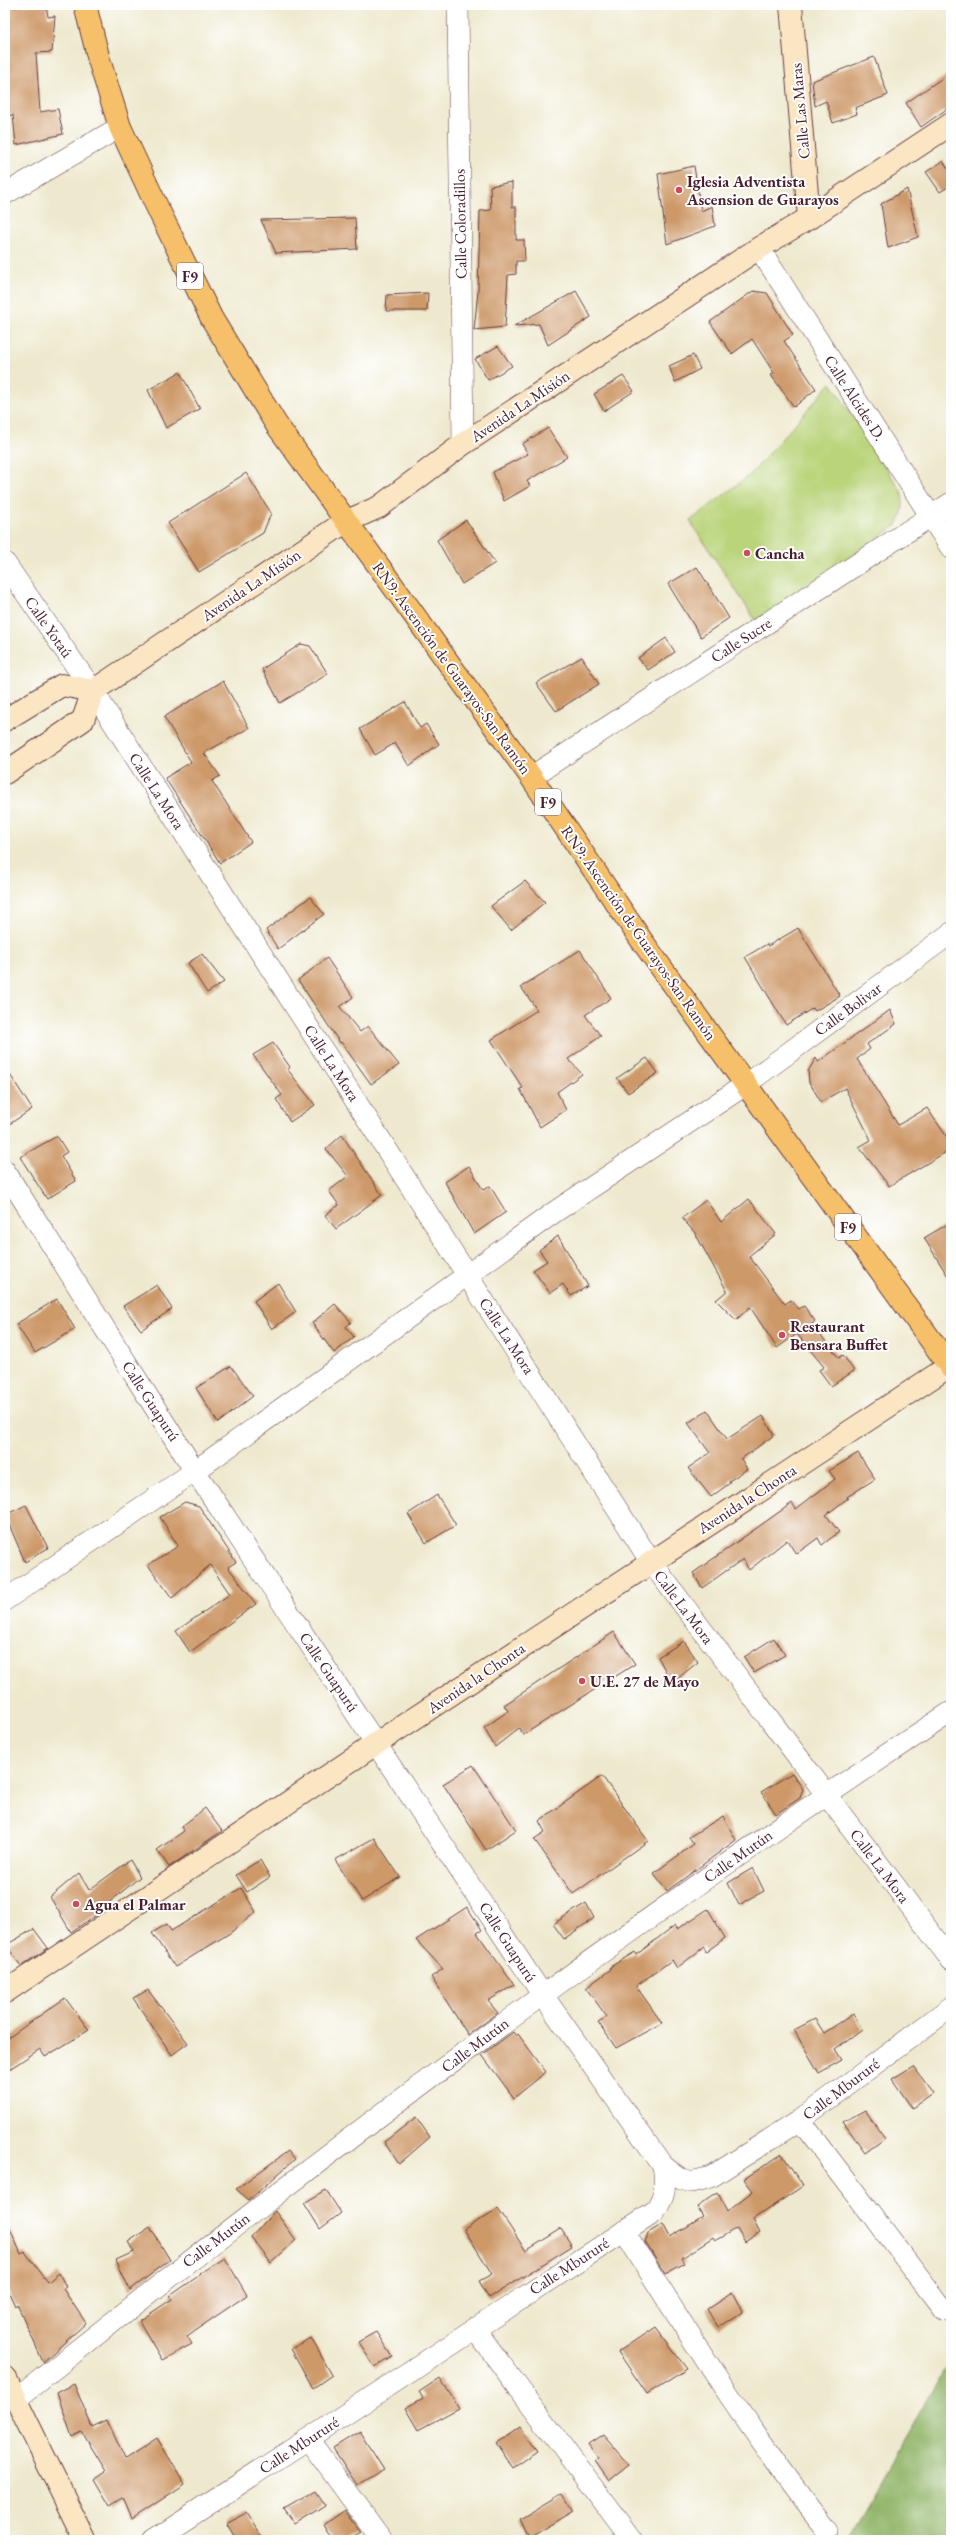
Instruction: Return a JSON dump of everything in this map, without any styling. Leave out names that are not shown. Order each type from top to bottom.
[{"type":"highway","name":"RN9: Ascención de Guarayos-San Ramón","points":[[85,5],[99,60],[120,127],[212,319],[276,424],[345,522],[531,777],[642,941],[745,1085],[951,1367]]},
{"type":"main road","name":"Calle Las Maras","points":[[791,5],[809,218]]},
{"type":"main road","name":"Avenida La Misión","points":[[93,691],[345,522],[379,507],[463,444],[759,248],[809,218],[951,124]]},
{"type":"main road","points":[[5,720],[62,685],[93,691],[83,720],[5,773]]},
{"type":"main road","name":"Avenida la Chonta","points":[[5,1992],[651,1562],[951,1367]]},
{"type":"main road","points":[[5,2378],[85,2540]]},
{"type":"street","name":"Calle Coloradillos","points":[[458,5],[463,444]]},
{"type":"street","points":[[5,194],[120,127]]},
{"type":"street","name":"Calle Alcides D.","points":[[759,248],[951,548]]},
{"type":"street","name":"Calle Sucre","points":[[531,777],[951,503]]},
{"type":"street","name":"Calle Yotaú","points":[[5,563],[93,691]]},
{"type":"street","name":"Calle La Mora","points":[[93,691],[651,1562],[951,1960]]},
{"type":"street","name":"Calle Bolivar","points":[[5,1600],[195,1470],[556,1211],[745,1085],[951,933]]},
{"type":"street","name":"Calle Guapurú","points":[[8,1184],[195,1470],[542,1994],[663,2166]]},
{"type":"street","name":"Calle Mutún","points":[[15,2400],[202,2249],[542,1994],[826,1794],[951,1712]]},
{"type":"street","name":"Calle Mbururé","points":[[154,2540],[474,2328],[655,2211],[800,2120],[951,2007]]},
{"type":"street","points":[[800,2120],[944,2310]]},
{"type":"street","points":[[655,2211],[665,2191],[663,2166]]},
{"type":"street","name":"Calle Mbururé","points":[[663,2166],[681,2179],[692,2182],[711,2177]]},
{"type":"street","points":[[624,2231],[693,2342],[769,2455],[827,2530]]},
{"type":"street","points":[[474,2328],[632,2540]]},
{"type":"street","points":[[308,2439],[382,2540]]},
{"type":"green space","points":[[831,383],[901,491],[903,508],[901,516],[897,525],[756,621],[690,521],[751,474]]},
{"type":"green space","points":[[951,2359],[951,2540],[845,2540]]},
{"type":"building","points":[[5,5],[46,5],[48,17],[55,16],[52,52],[36,53],[40,112],[58,109],[63,134],[16,145],[13,115],[5,116]]},
{"type":"building","points":[[874,57],[888,95],[855,108],[857,114],[833,123],[826,101],[815,106],[812,81]]},
{"type":"building","points":[[951,72],[951,106],[921,127],[906,103]]},
{"type":"building","points":[[943,161],[951,173],[951,185],[940,192],[926,172]]},
{"type":"building","name":"Iglesia Adventista Ascension de Guarayos","points":[[694,166],[701,211],[712,206],[715,226],[667,244],[658,174]]},
{"type":"building","points":[[512,182],[512,207],[516,207],[516,240],[524,240],[525,261],[516,261],[516,274],[508,275],[505,327],[474,330],[478,291],[480,211],[491,210],[490,186]]},
{"type":"building","points":[[907,189],[918,237],[888,248],[881,204]]},
{"type":"building","points":[[355,218],[357,249],[276,253],[261,220]]},
{"type":"building","points":[[576,291],[591,317],[548,345],[539,324],[514,326]]},
{"type":"building","points":[[753,291],[767,293],[793,335],[784,341],[816,389],[794,407],[771,375],[774,373],[752,339],[732,354],[710,322]]},
{"type":"building","points":[[428,293],[427,311],[386,311],[387,295]]},
{"type":"building","points":[[498,346],[512,366],[488,380],[475,359]]},
{"type":"building","points":[[693,355],[700,369],[675,382],[669,366]]},
{"type":"building","points":[[180,372],[200,409],[166,428],[148,390]]},
{"type":"building","points":[[623,376],[634,391],[604,411],[594,394]]},
{"type":"building","points":[[548,428],[567,457],[527,481],[530,486],[504,501],[493,472],[528,454],[522,444]]},
{"type":"building","points":[[246,473],[271,513],[263,533],[199,572],[168,523]]},
{"type":"building","points":[[466,520],[495,563],[462,584],[437,540]]},
{"type":"building","points":[[697,567],[729,618],[701,637],[668,584]]},
{"type":"building","points":[[666,638],[675,652],[648,670],[638,658]]},
{"type":"building","points":[[301,644],[310,646],[328,674],[280,703],[262,669]]},
{"type":"building","points":[[582,657],[599,684],[556,711],[536,683]]},
{"type":"building","points":[[223,681],[249,728],[204,753],[220,776],[212,781],[251,842],[220,863],[165,778],[191,762],[164,717]]},
{"type":"building","points":[[405,702],[420,728],[426,724],[439,744],[409,766],[395,743],[375,755],[360,729]]},
{"type":"building","points":[[525,881],[545,902],[511,930],[491,906]]},
{"type":"building","points":[[310,897],[324,914],[278,949],[266,930]]},
{"type":"building","points":[[798,928],[840,996],[815,1011],[813,1008],[786,1025],[745,957],[767,944],[768,946]]},
{"type":"building","points":[[580,950],[611,998],[585,1015],[601,1036],[568,1059],[582,1074],[557,1092],[566,1110],[540,1127],[520,1089],[523,1088],[491,1040],[537,1010],[521,987]]},
{"type":"building","points":[[202,954],[224,982],[207,993],[188,963]]},
{"type":"building","points":[[327,958],[353,997],[340,1007],[360,1032],[368,1026],[399,1065],[371,1084],[341,1042],[340,1043],[298,980]]},
{"type":"building","points":[[890,1010],[896,1024],[867,1044],[870,1049],[857,1059],[898,1125],[927,1108],[951,1143],[951,1149],[889,1186],[859,1147],[871,1140],[845,1088],[821,1102],[809,1082],[808,1071],[816,1058],[818,1062]]},
{"type":"building","points":[[273,1043],[290,1067],[288,1070],[315,1105],[290,1122],[276,1099],[282,1095],[253,1055]]},
{"type":"building","points":[[647,1058],[658,1073],[628,1093],[617,1078]]},
{"type":"building","points":[[5,1067],[32,1109],[5,1127]]},
{"type":"building","points":[[342,1135],[382,1195],[336,1229],[325,1215],[339,1205],[329,1191],[348,1176],[326,1149]]},
{"type":"building","points":[[57,1136],[67,1152],[61,1156],[76,1181],[47,1199],[20,1157]]},
{"type":"building","points":[[469,1166],[483,1190],[490,1186],[506,1212],[474,1234],[445,1182]]},
{"type":"building","points":[[749,1199],[776,1234],[749,1256],[785,1304],[791,1300],[799,1309],[804,1306],[815,1321],[812,1324],[839,1358],[843,1355],[854,1371],[831,1386],[819,1370],[824,1367],[797,1334],[777,1348],[750,1307],[736,1320],[716,1300],[727,1291],[695,1233],[682,1218],[706,1200],[721,1222]]},
{"type":"building","points":[[951,1222],[951,1281],[924,1238]]},
{"type":"building","points":[[558,1236],[588,1286],[571,1296],[563,1284],[550,1293],[533,1270],[547,1261],[539,1250]]},
{"type":"building","points":[[278,1283],[296,1312],[272,1329],[254,1301]]},
{"type":"building","points":[[157,1285],[172,1309],[141,1330],[123,1306]]},
{"type":"building","points":[[57,1299],[75,1329],[35,1353],[16,1324]]},
{"type":"building","points":[[335,1304],[351,1322],[346,1327],[354,1337],[334,1353],[312,1323]]},
{"type":"building","points":[[231,1366],[253,1396],[218,1423],[196,1388]]},
{"type":"building","points":[[707,1410],[727,1439],[763,1416],[774,1435],[741,1459],[747,1469],[729,1481],[730,1483],[711,1497],[688,1468],[710,1453],[688,1423]]},
{"type":"building","points":[[858,1453],[875,1479],[847,1497],[848,1498],[826,1515],[839,1532],[822,1545],[818,1538],[796,1554],[787,1540],[749,1570],[743,1559],[702,1588],[693,1573],[792,1503],[796,1509],[835,1479],[829,1471]]},
{"type":"building","points":[[437,1495],[456,1525],[426,1543],[408,1514]]},
{"type":"building","points":[[185,1502],[199,1506],[236,1562],[228,1567],[256,1604],[190,1652],[176,1631],[230,1594],[210,1565],[172,1598],[148,1565],[178,1546],[160,1517]]},
{"type":"building","points":[[26,1505],[48,1548],[25,1562],[5,1515]]},
{"type":"building","points":[[614,1632],[635,1664],[523,1735],[519,1728],[495,1747],[484,1728],[508,1711],[504,1705]]},
{"type":"building","points":[[774,1638],[785,1655],[754,1673],[744,1657]]},
{"type":"building","points":[[684,1641],[698,1662],[672,1683],[658,1657]]},
{"type":"building","points":[[473,1765],[516,1830],[486,1850],[443,1784]]},
{"type":"building","points":[[792,1773],[803,1789],[800,1798],[776,1814],[761,1792]]},
{"type":"building","points":[[602,1776],[648,1841],[573,1894],[534,1839],[545,1832],[539,1821]]},
{"type":"building","points":[[205,1808],[222,1831],[169,1867],[157,1850],[184,1831],[181,1827]]},
{"type":"building","points":[[723,1816],[736,1840],[667,1891],[654,1873],[694,1844],[689,1837]]},
{"type":"building","points":[[374,1838],[400,1877],[362,1901],[335,1860]]},
{"type":"building","points":[[130,1860],[140,1877],[101,1909],[102,1911],[71,1932],[50,1897],[79,1873],[89,1890]]},
{"type":"building","points":[[260,1860],[270,1877],[247,1892],[236,1875]]},
{"type":"building","points":[[753,1868],[764,1891],[739,1905],[728,1883]]},
{"type":"building","points":[[241,1888],[256,1912],[230,1933],[175,1967],[152,1933],[167,1924],[171,1931]]},
{"type":"building","points":[[586,1903],[594,1918],[564,1939],[553,1924]]},
{"type":"building","points":[[467,1907],[482,1930],[477,1933],[514,1985],[488,2001],[498,2013],[468,2035],[431,1977],[443,1969],[416,1940]]},
{"type":"building","points":[[708,1909],[725,1938],[706,1952],[704,1947],[677,1968],[672,1960],[636,1986],[662,2023],[616,2048],[598,2022],[607,2017],[586,1988],[611,1969],[610,1967],[635,1952],[636,1955],[675,1925],[677,1929]]},
{"type":"building","points":[[34,1929],[48,1948],[21,1966],[6,1945]]},
{"type":"building","points":[[148,1990],[188,2043],[172,2055],[133,1998]]},
{"type":"building","points":[[65,1998],[89,2030],[45,2057],[40,2049],[5,2072],[5,2040]]},
{"type":"building","points":[[853,2014],[862,2029],[835,2049],[842,2060],[819,2073],[794,2030],[815,2019],[824,2033]]},
{"type":"building","points":[[513,2032],[516,2036],[518,2034],[546,2072],[514,2098],[482,2055]]},
{"type":"building","points":[[913,2066],[933,2093],[912,2108],[892,2079]]},
{"type":"building","points":[[865,2110],[885,2138],[865,2152],[843,2122]]},
{"type":"building","points":[[416,2117],[430,2137],[399,2164],[384,2142]]},
{"type":"building","points":[[288,2151],[295,2159],[249,2200],[236,2189]]},
{"type":"building","points":[[782,2154],[803,2186],[753,2219],[760,2232],[745,2242],[737,2228],[716,2240],[714,2237],[682,2258],[685,2263],[665,2274],[645,2242],[648,2233],[663,2224],[670,2237],[703,2217],[697,2207],[718,2193],[727,2211],[753,2191],[744,2179]]},
{"type":"building","points":[[326,2190],[341,2213],[320,2229],[304,2203]]},
{"type":"building","points":[[498,2209],[526,2251],[561,2229],[572,2246],[489,2298],[479,2281],[492,2274],[464,2229]]},
{"type":"building","points":[[275,2211],[296,2240],[271,2263],[251,2237]]},
{"type":"building","points":[[5,2217],[21,2254],[25,2252],[48,2282],[59,2273],[66,2287],[63,2289],[86,2323],[43,2362],[17,2304],[15,2306],[5,2284]]},
{"type":"building","points":[[150,2227],[170,2260],[130,2290],[116,2260],[134,2252],[128,2242]]},
{"type":"building","points":[[225,2258],[247,2295],[187,2336],[192,2344],[162,2360],[139,2321],[172,2299],[170,2296],[200,2275],[199,2274]]},
{"type":"building","points":[[732,2293],[742,2312],[718,2328],[707,2309]]},
{"type":"building","points":[[655,2327],[687,2369],[647,2394],[618,2352]]},
{"type":"building","points":[[376,2332],[392,2357],[375,2367],[358,2342]]},
{"type":"building","points":[[311,2338],[332,2375],[313,2388],[291,2349]]},
{"type":"building","points":[[440,2378],[459,2408],[418,2430],[405,2408],[423,2398],[419,2392]]},
{"type":"building","points":[[74,2384],[92,2427],[107,2420],[125,2459],[157,2438],[185,2484],[132,2519],[123,2498],[110,2506],[94,2479],[106,2471],[82,2432],[72,2437],[57,2393]]},
{"type":"building","points":[[521,2427],[538,2451],[513,2468],[496,2443]]},
{"type":"building","points":[[360,2431],[384,2469],[357,2485],[333,2448]]},
{"type":"building","points":[[603,2435],[629,2465],[609,2481],[595,2461],[599,2458],[589,2444]]},
{"type":"building","points":[[315,2491],[325,2506],[295,2525],[284,2509]]},
{"type":"building","points":[[563,2493],[574,2511],[529,2538],[520,2519]]},
{"type":"building","points":[[345,2510],[361,2532],[347,2540],[333,2540],[324,2525]]},
{"type":"building","points":[[246,2513],[263,2540],[237,2540],[227,2523]]},
{"type":"place","name":"Iglesia Adventista Ascension de Guarayos","points":[[679,190]]},
{"type":"place","name":"Cancha","points":[[747,553]]},
{"type":"place","name":"Restaurant Bensara Buffet","points":[[782,1335]]},
{"type":"place","name":"U.E. 27 de Mayo","points":[[582,1681]]},
{"type":"place","name":"Agua el Palmar","points":[[76,1904]]}]
